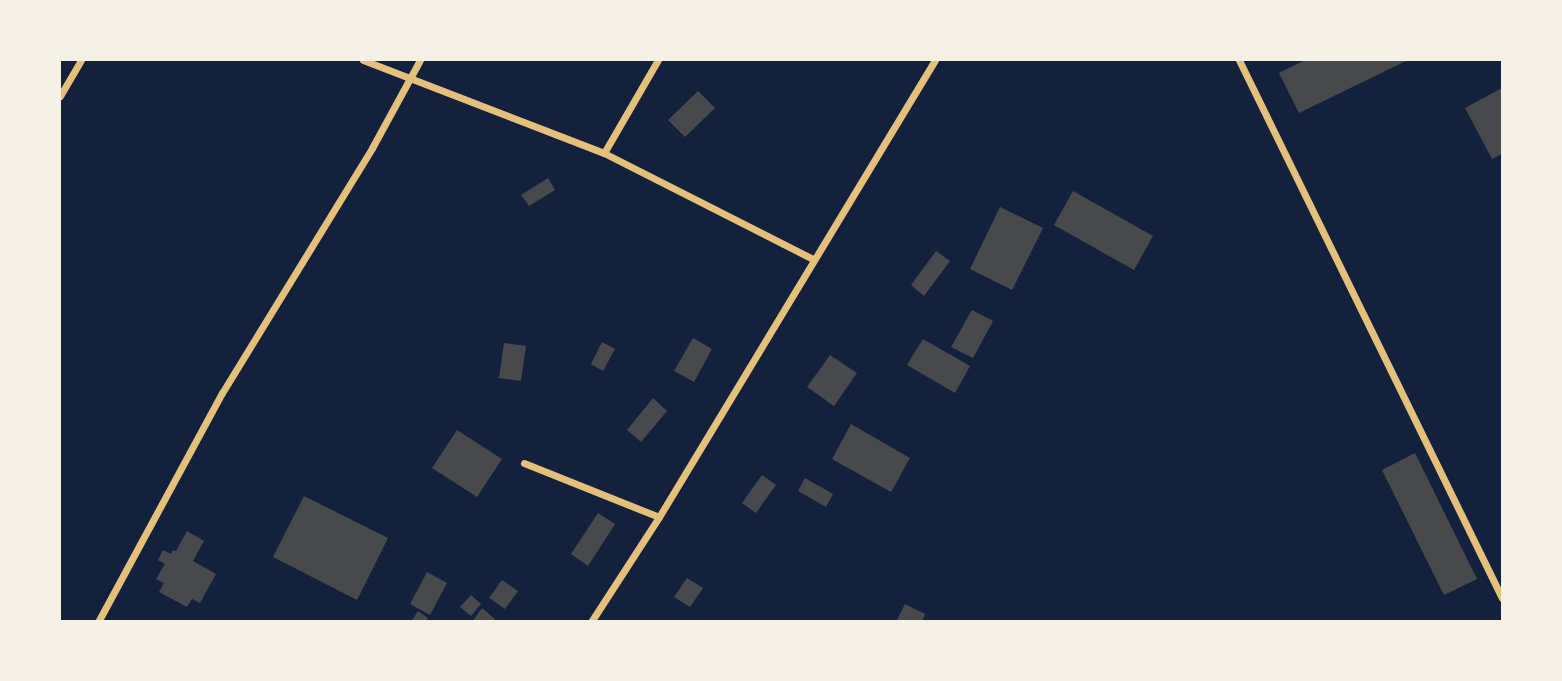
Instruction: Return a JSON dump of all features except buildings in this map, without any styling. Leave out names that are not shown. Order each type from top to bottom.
[{"type":"street","points":[[60,96],[81,60]]},
{"type":"street","points":[[363,60],[604,153],[813,259]]},
{"type":"street","points":[[98,621],[222,393],[372,148],[408,79],[421,60]]},
{"type":"street","points":[[604,153],[658,60]]},
{"type":"street","points":[[591,621],[659,517],[935,60]]},
{"type":"street","points":[[1239,60],[1503,598]]},
{"type":"street","points":[[524,463],[659,517]]}]
